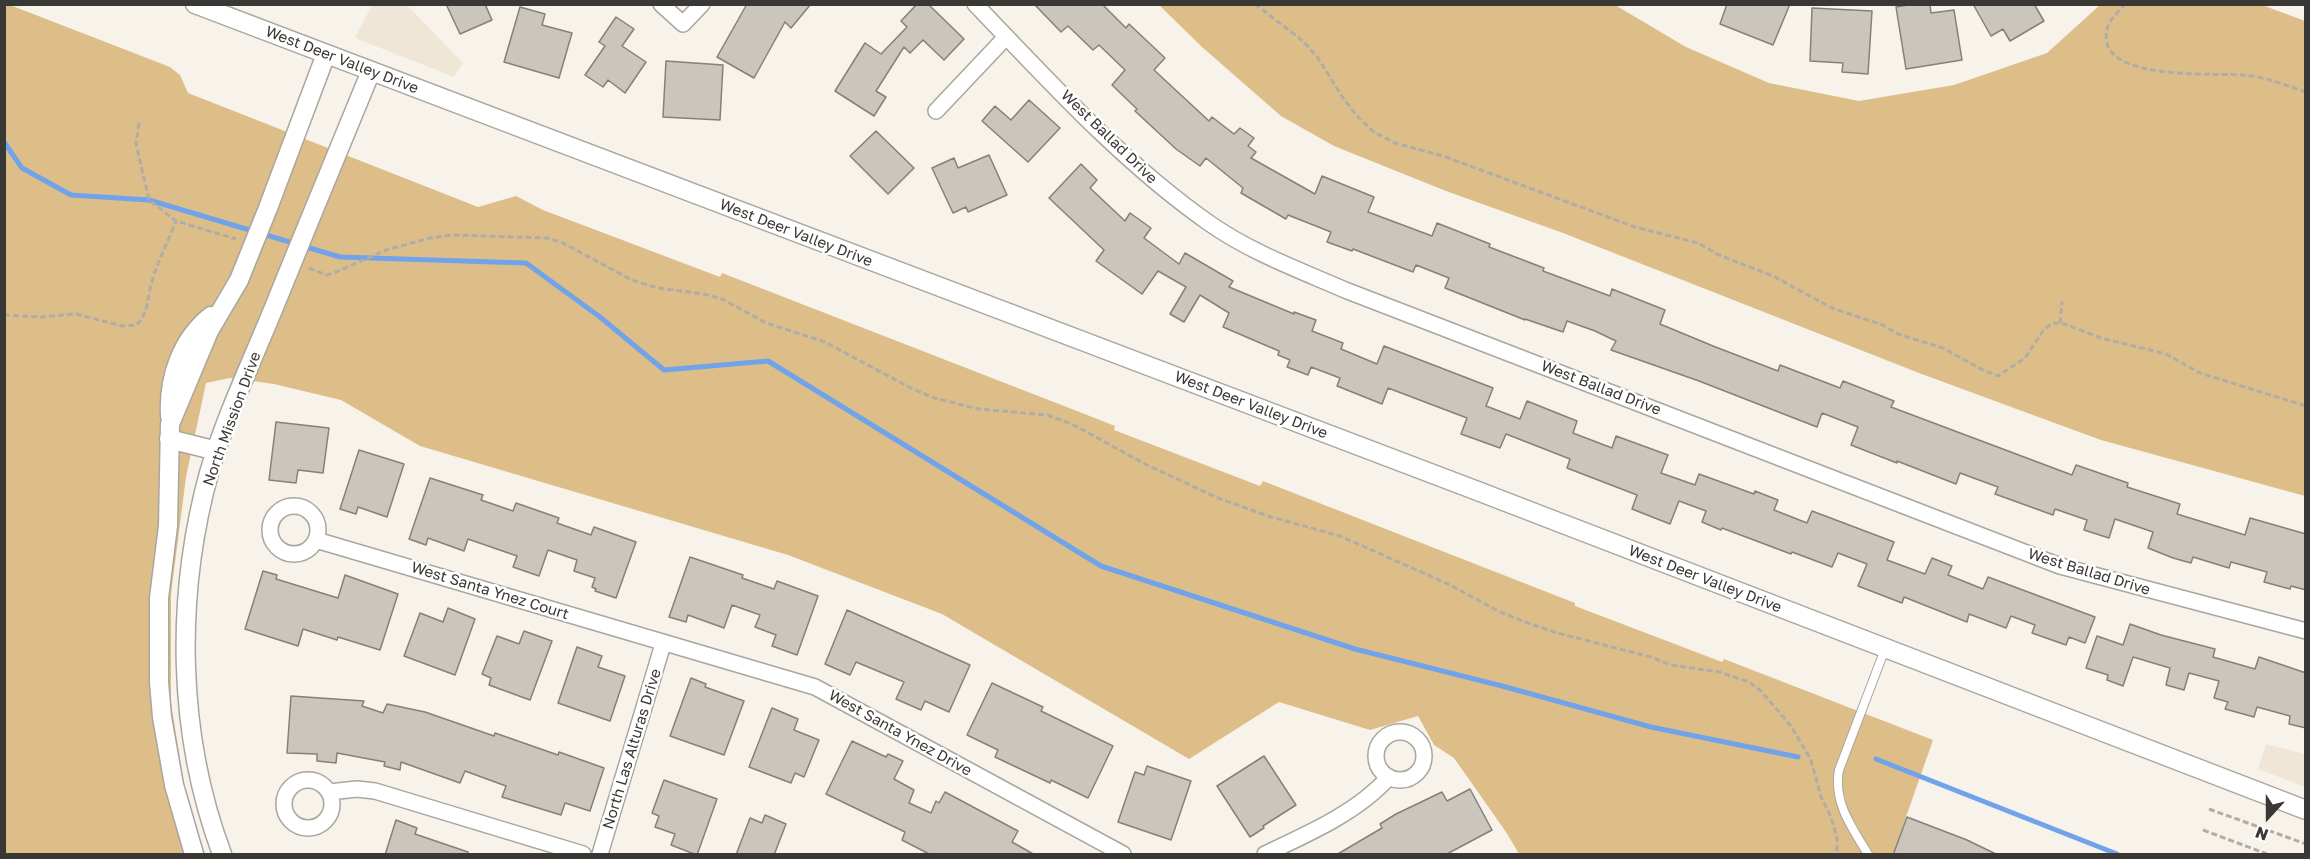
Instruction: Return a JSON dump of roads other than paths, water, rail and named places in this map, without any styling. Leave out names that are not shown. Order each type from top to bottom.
[{"type":"street","name":"West Deer Valley Drive","points":[[195,4],[1476,490],[2306,810]]},
{"type":"street","points":[[660,4],[683,24],[702,4]]},
{"type":"street","name":"West Ballad Drive","points":[[975,4],[1138,169],[1211,224],[1267,255],[1345,290],[2060,566],[2306,631]]},
{"type":"street","points":[[936,111],[1006,37]]},
{"type":"street","points":[[194,855],[174,785],[162,717],[159,682],[159,598],[168,526],[170,431],[209,331],[239,280],[326,54]]},
{"type":"street","name":"North Mission Drive","points":[[222,855],[203,796],[195,760],[189,714],[187,600],[195,536],[217,451],[371,71]]},
{"type":"street","points":[[170,431],[217,451]]},
{"type":"street","name":"West Santa Ynez Court","points":[[316,540],[663,644]]},
{"type":"street","name":"North Las Alturas Drive","points":[[600,855],[663,644]]},
{"type":"street","name":"West Santa Ynez Drive","points":[[663,644],[814,687],[1123,855]]},
{"type":"street","points":[[1265,855],[1339,816],[1376,792],[1389,777]]},
{"type":"street","points":[[329,792],[357,789],[375,791],[583,855]]},
{"type":"lane","points":[[1868,855],[1844,815],[1837,780],[1849,741],[1884,649]]},
{"type":"waterway","points":[[4,142],[22,168],[71,195],[149,200],[340,257],[526,263],[600,317],[664,370],[768,361],[1101,566],[1355,649],[1651,727],[1798,757]]},
{"type":"waterway","points":[[1876,759],[2117,854]]}]
